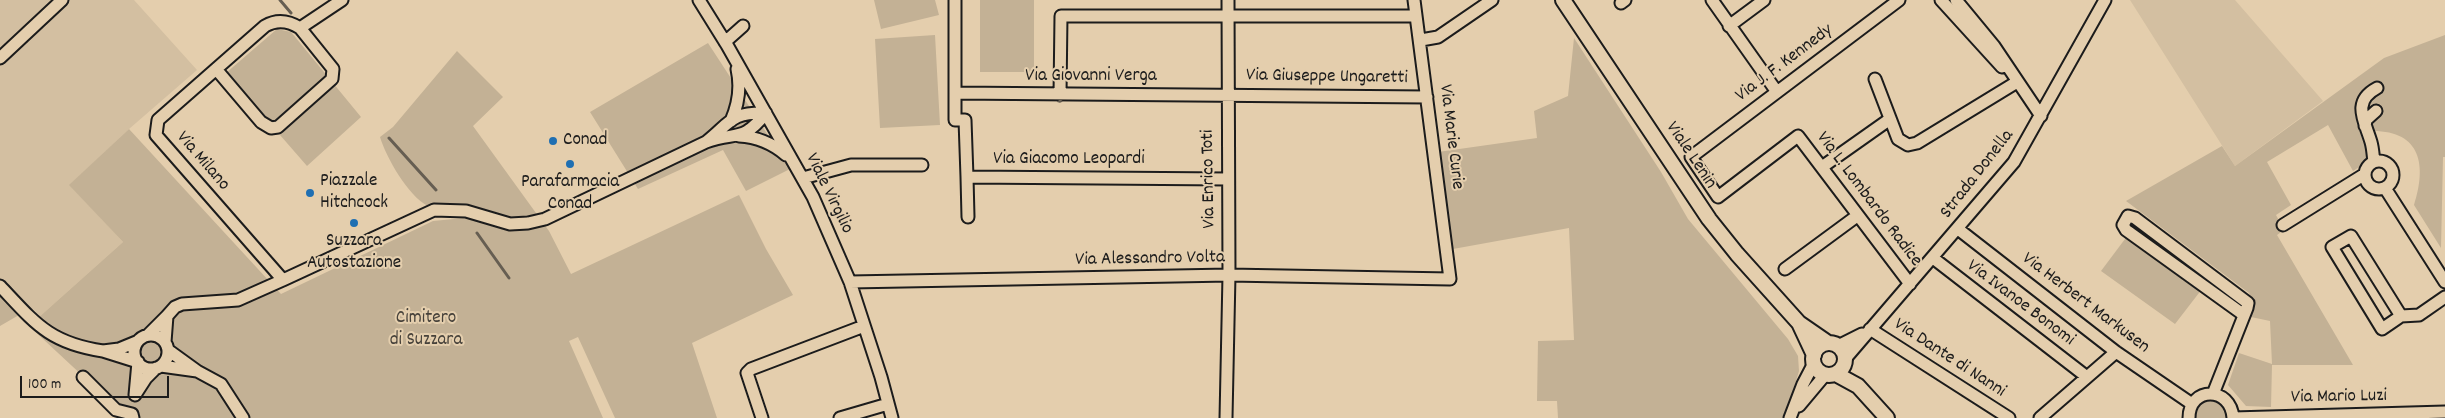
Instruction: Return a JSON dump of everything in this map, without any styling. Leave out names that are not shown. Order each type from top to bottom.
[{"type":"main road","name":"Viale Lenin","points":[[1563,0],[1709,219],[1737,254],[1799,323],[1842,349],[1838,368]]},
{"type":"main road","name":"Viale Lenin","points":[[1799,323],[1818,371],[1838,368]]},
{"type":"main road","points":[[1814,359],[1819,347],[1833,344]]},
{"type":"main road","name":"Viale Lenin","points":[[1838,368],[1858,386],[1887,418]]},
{"type":"street","points":[[0,58],[62,0]]},
{"type":"street","points":[[216,69],[261,122],[271,128],[278,127],[332,80],[334,75],[333,69],[300,28],[342,0]]},
{"type":"street","name":"Viale Virgilio","points":[[699,0],[803,178],[850,282],[892,418]]},
{"type":"street","points":[[955,0],[955,93]]},
{"type":"street","name":"Via Enrico Toti","points":[[1226,418],[1229,276],[1228,0]]},
{"type":"street","name":"Via Marie Curie","points":[[1414,0],[1421,40],[1450,279]]},
{"type":"street","points":[[1421,40],[1438,37],[1492,0]]},
{"type":"street","points":[[1712,0],[1777,92]]},
{"type":"street","points":[[1729,26],[1764,0]]},
{"type":"street","name":"Via J. F. Kennedy","points":[[1692,157],[1899,0]]},
{"type":"street","points":[[1941,0],[1958,2],[1994,46],[2017,82]]},
{"type":"street","name":"Strada Donella","points":[[1814,359],[1790,418],[1838,368],[2014,162],[2105,0]]},
{"type":"street","points":[[1958,2],[2041,116]]},
{"type":"street","points":[[1060,94],[1061,16],[1416,16]]},
{"type":"street","name":"Via Milano","points":[[283,280],[156,135],[158,120],[270,23],[286,22],[300,28]]},
{"type":"street","points":[[725,42],[743,26]]},
{"type":"street","points":[[731,121],[738,103],[740,81],[734,57]]},
{"type":"street","points":[[1875,79],[1898,139],[1903,144],[1912,145],[2017,82]]},
{"type":"street","points":[[2374,162],[2372,143],[2365,126],[2361,104],[2368,93],[2376,88]]},
{"type":"street","name":"Via Giovanni Verga","points":[[955,93],[1227,95]]},
{"type":"street","name":"Via Giacomo Leopardi","points":[[955,93],[955,120],[965,120],[966,177],[1228,179]]},
{"type":"street","name":"Via Giuseppe Ungaretti","points":[[1227,95],[1427,96]]},
{"type":"street","points":[[2365,126],[2366,120],[2376,111]]},
{"type":"street","points":[[706,142],[738,115],[746,112],[766,114]]},
{"type":"street","points":[[735,136],[752,130],[766,114]]},
{"type":"street","points":[[1822,167],[1890,118]]},
{"type":"street","points":[[103,351],[119,349],[148,335],[175,307],[182,304],[238,300],[434,210],[466,211],[510,224],[528,223],[545,219],[722,136],[752,137],[775,145],[793,161]]},
{"type":"street","name":"Via L. Lombardo Radice","points":[[1692,157],[1718,197],[1798,136],[1910,284]]},
{"type":"street","points":[[2374,162],[2387,163],[2392,170],[2391,182],[2385,188],[2373,188],[2367,182],[2365,174],[2368,166],[2374,162]]},
{"type":"street","points":[[803,178],[851,165],[922,164]]},
{"type":"street","points":[[2282,225],[2365,174]]},
{"type":"street","points":[[966,177],[968,217]]},
{"type":"street","points":[[2385,188],[2443,275]]},
{"type":"street","points":[[1785,269],[1857,216]]},
{"type":"street","points":[[2213,394],[2248,306],[2246,300],[2135,218],[2128,216],[2126,218],[2123,225],[2126,230],[2244,316]]},
{"type":"street","name":"Via Herbert Markusen","points":[[1958,229],[2116,352],[2192,404]]},
{"type":"street","points":[[2401,316],[2352,236],[2332,247],[2382,329],[2401,316],[2419,315],[2445,297]]},
{"type":"street","name":"Via Ivanoe Bonomi","points":[[1933,258],[2086,377]]},
{"type":"street","name":"Via Alessandro Volta","points":[[850,282],[1229,276],[1450,279]]},
{"type":"street","points":[[0,286],[48,334],[70,343],[138,362],[146,368],[159,367],[197,371]]},
{"type":"street","points":[[135,396],[146,378],[168,357],[167,316]]},
{"type":"street","points":[[762,418],[747,373],[751,369],[864,326]]},
{"type":"street","points":[[1833,344],[1856,338],[1870,329]]},
{"type":"street","name":"Via Dante di Nanni","points":[[1870,329],[2009,418]]},
{"type":"street","points":[[148,335],[156,335],[197,371],[221,384],[243,418]]},
{"type":"street","points":[[83,378],[116,410],[133,416],[138,362],[134,353],[136,342]]},
{"type":"street","points":[[2045,416],[2086,377],[2116,352]]},
{"type":"street","points":[[2189,418],[2192,404],[2201,396],[2213,394],[2225,399],[2230,404],[2233,418]]},
{"type":"street","points":[[840,418],[888,404]]},
{"type":"street","name":"Via Mario Luzi","points":[[2233,418],[2445,412]]},
{"type":"shaded area","points":[[0,0],[134,0],[197,70],[129,129],[70,185],[123,242],[29,326],[0,295]]},
{"type":"shaded area","points":[[2130,0],[2235,0],[2323,101],[2235,166]]},
{"type":"green space","points":[[874,0],[935,0],[939,15],[881,29]]},
{"type":"green space","points":[[980,0],[1034,0],[1034,72],[980,72]]},
{"type":"green space","points":[[277,29],[291,32],[361,117],[307,166],[226,73]]},
{"type":"green space","points":[[935,35],[940,125],[880,128],[875,39]]},
{"type":"green space","points":[[2445,35],[2445,157],[2443,157],[2441,248],[2414,205],[2420,176],[2419,164],[2416,153],[2410,143],[2401,137],[2388,132],[2371,131],[2378,155],[2353,171],[2328,125],[2267,162],[2291,205],[2276,215],[2284,230],[2277,235],[2353,365],[2272,365],[2271,407],[2246,406],[2228,385],[2239,353],[2272,364],[2270,321],[2251,317],[2253,302],[2249,293],[2126,201],[2222,146],[2235,166],[2384,58]]},
{"type":"green space","points":[[1574,38],[1661,172],[1688,219],[1788,339],[1798,356],[1799,371],[1785,418],[1558,418],[1557,401],[1537,401],[1538,341],[1574,340],[1569,228],[1453,249],[1438,152],[1537,138],[1534,111],[1568,96]]},
{"type":"green space","points":[[708,43],[790,169],[746,191],[723,150],[638,189],[590,112]]},
{"type":"green space","name":"Cimitero di Suzzara","points":[[457,51],[503,97],[473,126],[549,231],[571,274],[739,195],[766,249],[793,295],[692,343],[717,418],[615,418],[578,337],[569,341],[603,418],[128,418],[29,326],[123,242],[69,185],[129,129],[281,294],[433,221],[464,218],[428,206],[420,201],[399,175],[387,155],[380,137],[393,127]]},
{"type":"green space","points":[[2128,235],[2202,289],[2175,324],[2101,271]]},
{"type":"green space","points":[[0,295],[19,315],[0,326]]},
{"type":"green space","points":[[2205,399],[2222,401],[2230,418],[2193,418],[2196,407]]},
{"type":"waterway","points":[[280,0],[291,13]]},
{"type":"waterway","points":[[389,138],[436,190]]},
{"type":"waterway","points":[[477,233],[509,278]]},
{"type":"place","name":"Conad","points":[[553,141]]},
{"type":"place","name":"Parafarmacia Conad","points":[[570,164]]},
{"type":"place","name":"Piazzale Hitchcock","points":[[310,193]]},
{"type":"place","name":"Suzzara Autostazione","points":[[354,223]]}]
